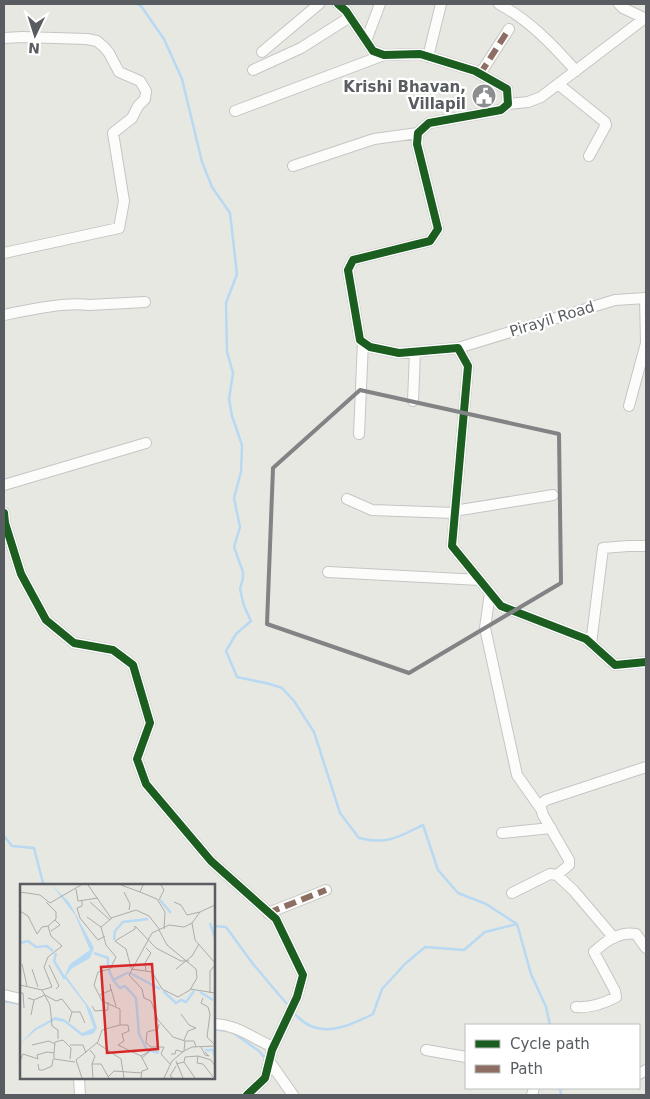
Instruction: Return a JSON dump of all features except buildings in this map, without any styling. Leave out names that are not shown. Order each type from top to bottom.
[{"type":"street","points":[[262,52],[319,4]]},
{"type":"street","points":[[366,41],[380,4]]},
{"type":"street","points":[[428,57],[441,4]]},
{"type":"street","points":[[498,4],[513,12],[546,39],[576,70]]},
{"type":"street","points":[[293,166],[374,139],[418,133],[429,122],[501,110],[508,104],[528,102],[541,97],[645,19],[619,4]]},
{"type":"street","points":[[253,70],[301,48],[346,9],[373,52],[384,55],[420,54],[480,74],[507,89],[508,104]]},
{"type":"street","points":[[480,74],[509,29]]},
{"type":"street","points":[[4,38],[75,38],[97,41],[109,53],[119,72],[140,81],[146,91],[145,99],[138,106],[132,118],[113,133],[124,201],[119,228],[4,253]]},
{"type":"street","points":[[235,111],[384,55]]},
{"type":"street","points":[[558,84],[605,122],[606,125],[589,156]]},
{"type":"street","points":[[359,434],[362,342],[360,340],[348,270],[353,260],[430,241],[438,229],[417,144],[418,133]]},
{"type":"street","points":[[629,406],[646,343],[646,298]]},
{"type":"street","name":"Pirayil Road","points":[[362,342],[370,347],[400,353],[458,348],[615,300],[646,298]]},
{"type":"street","points":[[4,315],[81,304],[145,302]]},
{"type":"street","points":[[458,348],[468,366],[452,546],[501,606],[586,639],[615,665],[646,662]]},
{"type":"street","points":[[413,401],[415,352]]},
{"type":"street","points":[[4,485],[146,443]]},
{"type":"street","points":[[347,499],[372,510],[454,512],[553,495]]},
{"type":"street","points":[[4,513],[5,524],[21,574],[46,620],[74,643],[113,650],[133,666],[150,723],[137,759],[146,784],[211,861],[276,919],[303,975],[296,997],[273,1047],[265,1078],[247,1095]]},
{"type":"street","points":[[591,644],[603,548],[646,546]]},
{"type":"street","points":[[328,572],[480,580]]},
{"type":"street","points":[[490,593],[484,628],[517,775],[541,809],[569,860],[569,865],[557,875]]},
{"type":"street","points":[[541,809],[540,805],[546,800],[646,767]]},
{"type":"street","points":[[502,833],[551,828]]},
{"type":"street","points":[[512,893],[550,874],[557,875],[574,891],[614,938]]},
{"type":"street","points":[[268,913],[326,890]]},
{"type":"street","points":[[576,1007],[587,1008],[605,1003],[616,996],[594,952],[606,941],[625,932],[636,934],[646,948]]},
{"type":"street","points":[[4,995],[20,999]]},
{"type":"street","points":[[215,1024],[227,1025],[241,1030],[273,1047]]},
{"type":"street","points":[[426,1050],[465,1057]]},
{"type":"street","points":[[269,1061],[293,1095]]},
{"type":"street","points":[[79,1079],[80,1095]]},
{"type":"highlighted area","points":[[360,390],[559,434],[561,583],[409,673],[267,624],[273,468]]},
{"type":"waterway","points":[[137,4],[141,6],[164,39],[182,79],[202,162],[212,187],[230,213],[237,274],[226,303],[227,352],[233,373],[229,399],[232,416],[242,445],[241,472],[234,498],[240,527],[234,547],[243,572],[240,589],[244,606],[251,621],[236,634],[226,651],[237,677],[282,688],[294,701],[314,732],[340,813],[359,838],[378,841],[392,839],[423,825],[438,870],[458,893],[486,904],[517,924]]},
{"type":"waterway","points":[[4,836],[12,846],[34,848],[43,883],[45,884]]},
{"type":"waterway","points":[[296,1015],[305,1023],[323,1029],[333,1029],[354,1023],[373,1014],[382,989],[405,964],[425,947],[464,950],[485,932],[517,924],[531,974],[546,1007],[550,1024]]},
{"type":"waterway","points":[[215,926],[226,927],[253,964],[286,1003]]},
{"type":"waterway","points":[[4,1001],[20,1004]]},
{"type":"waterway","points":[[215,1029],[227,1031]]},
{"type":"waterway","points":[[232,1032],[259,1051],[264,1057]]},
{"type":"waterway","points":[[560,1089],[561,1095]]},
{"type":"marked path","points":[[480,74],[509,29]]},
{"type":"marked path","points":[[268,913],[326,890]]},
{"type":"cycle path","points":[[338,4],[346,11],[373,51],[384,55],[420,54],[475,71],[507,89],[508,104],[501,110],[429,123],[418,133],[417,144],[438,229],[430,241],[353,260],[348,270],[360,340],[370,347],[399,353],[458,348],[468,366],[452,546],[501,606],[586,639],[615,665],[646,662]]},
{"type":"cycle path","points":[[4,513],[5,523],[21,574],[46,620],[74,643],[113,650],[133,665],[150,723],[137,759],[146,784],[211,861],[276,919],[303,975],[297,997],[272,1050],[265,1078],[247,1095]]},
{"type":"place","name":"Krishi Bhavan, Villapil","points":[[484,96]]}]
